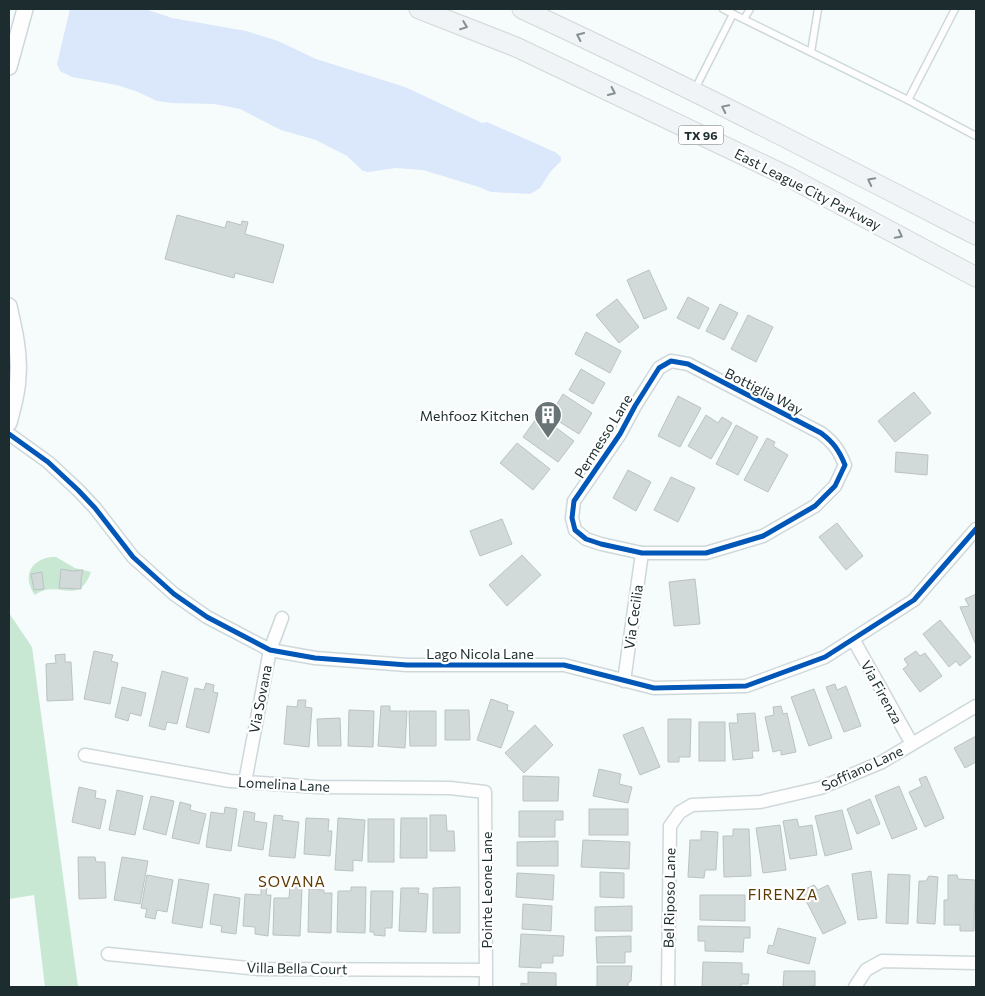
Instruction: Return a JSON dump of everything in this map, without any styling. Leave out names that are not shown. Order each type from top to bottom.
[{"type":"main road","name":"East League City Parkway","points":[[418,9],[516,46],[788,176],[976,276]]},
{"type":"main road","name":"TX 96","points":[[522,9],[620,54],[976,235]]},
{"type":"street","points":[[9,67],[25,9]]},
{"type":"street","points":[[9,306],[14,330],[18,375],[15,402],[9,423]]},
{"type":"street","name":"Bottiglia Way","points":[[642,553],[706,553],[763,536],[816,506],[835,486],[845,465],[832,441],[821,433],[688,364],[671,362],[660,368]]},
{"type":"street","name":"Permesso Lane","points":[[642,553],[586,539],[575,530],[572,518],[574,501],[620,434],[635,406],[660,368]]},
{"type":"street","name":"Lago Nicola Lane","points":[[9,434],[48,462],[78,490],[95,508],[133,557],[174,594],[207,617],[270,650],[315,658],[407,665],[564,665],[654,688],[746,686],[825,657],[914,600],[976,529]]},
{"type":"street","name":"Via Cecilia","points":[[624,681],[642,553]]},
{"type":"street","name":"Via Sovana","points":[[245,782],[270,650],[282,618]]},
{"type":"street","name":"Via Firenza","points":[[854,639],[912,744]]},
{"type":"street","name":"Soffiano Lane","points":[[680,812],[692,805],[760,802],[820,788],[882,762],[976,706]]},
{"type":"street","name":"Lomelina Lane","points":[[85,755],[230,781],[318,787],[450,788],[485,792]]},
{"type":"street","name":"Pointe Leone Lane","points":[[485,792],[486,987]]},
{"type":"street","name":"Bel Riposo Lane","points":[[668,987],[670,826],[680,812]]},
{"type":"street","name":"Villa Bella Court","points":[[108,954],[259,969],[486,970]]},
{"type":"street","points":[[854,987],[866,970],[882,961],[976,963]]},
{"type":"lane","points":[[723,9],[908,100],[976,136]]},
{"type":"lane","points":[[744,19],[750,9]]},
{"type":"lane","points":[[811,52],[818,9]]},
{"type":"lane","points":[[908,100],[954,9]]},
{"type":"lane","points":[[693,92],[733,14]]},
{"type":"green space","points":[[56,557],[75,568],[91,572],[86,583],[73,591],[51,589],[35,595],[29,582],[30,570],[38,562]]},
{"type":"green space","points":[[9,613],[32,647],[78,987],[45,987],[34,895],[9,899]]},
{"type":"water","points":[[70,9],[145,9],[172,18],[246,31],[278,41],[316,59],[405,87],[482,123],[487,122],[555,152],[561,157],[561,161],[551,171],[540,188],[530,194],[491,192],[423,170],[396,168],[363,171],[347,156],[316,140],[281,130],[240,109],[215,104],[157,101],[117,85],[72,77],[60,71],[57,64]]},
{"type":"building","points":[[177,215],[225,228],[227,221],[241,225],[242,221],[248,222],[245,234],[284,245],[273,283],[235,273],[234,278],[165,259]]},
{"type":"building","points":[[649,270],[667,309],[644,319],[627,280]]},
{"type":"building","points":[[688,297],[709,308],[699,329],[677,318]]},
{"type":"building","points":[[617,299],[639,327],[619,343],[596,315]]},
{"type":"building","points":[[720,304],[738,313],[724,340],[706,331]]},
{"type":"building","points":[[748,315],[773,327],[756,362],[731,349]]},
{"type":"building","points":[[586,332],[621,351],[610,373],[575,354]]},
{"type":"building","points":[[581,369],[605,383],[593,404],[569,390]]},
{"type":"building","points":[[914,392],[931,413],[895,442],[878,421]]},
{"type":"building","points":[[563,394],[592,413],[579,434],[550,416]]},
{"type":"building","points":[[678,396],[701,408],[680,447],[658,436]]},
{"type":"building","name":"Mehfooz Kitchen","points":[[539,415],[574,441],[558,462],[523,437]]},
{"type":"building","points":[[706,415],[718,423],[722,417],[732,423],[711,459],[688,446]]},
{"type":"building","points":[[736,425],[758,437],[738,475],[716,464]]},
{"type":"building","points":[[767,438],[775,442],[773,446],[788,455],[768,492],[744,480]]},
{"type":"building","points":[[517,443],[550,469],[533,490],[500,463]]},
{"type":"building","points":[[896,452],[928,455],[927,475],[895,472]]},
{"type":"building","points":[[628,470],[651,482],[636,511],[613,498]]},
{"type":"building","points":[[671,477],[695,488],[678,522],[654,510]]},
{"type":"building","points":[[502,519],[512,544],[480,556],[470,531]]},
{"type":"building","points":[[837,523],[863,556],[846,570],[819,537]]},
{"type":"building","points":[[522,555],[541,575],[507,606],[489,585]]},
{"type":"building","points":[[61,569],[83,570],[81,589],[59,588]]},
{"type":"building","points":[[42,572],[44,589],[34,590],[31,574]]},
{"type":"building","points":[[695,579],[700,624],[674,626],[669,582]]},
{"type":"building","points":[[976,594],[976,645],[960,607],[969,606],[965,599]]},
{"type":"building","points":[[940,620],[971,657],[960,666],[956,661],[949,667],[923,634]]},
{"type":"building","points":[[94,651],[113,655],[111,661],[118,663],[110,704],[84,699]]},
{"type":"building","points":[[916,651],[920,656],[925,653],[942,676],[920,692],[903,669],[908,665],[904,659]]},
{"type":"building","points":[[65,654],[65,662],[71,662],[73,700],[47,701],[46,664],[56,663],[55,655]]},
{"type":"building","points":[[162,671],[188,678],[177,724],[167,722],[165,730],[149,726]]},
{"type":"building","points":[[206,683],[214,685],[213,692],[218,693],[209,733],[186,727],[195,688],[204,690]]},
{"type":"building","points":[[835,684],[837,690],[846,686],[861,726],[844,732],[826,687]]},
{"type":"building","points":[[122,687],[146,693],[141,716],[130,713],[128,721],[115,717]]},
{"type":"building","points":[[814,689],[832,738],[809,746],[791,697]]},
{"type":"building","points":[[491,699],[508,705],[507,710],[514,712],[501,748],[477,740]]},
{"type":"building","points":[[298,700],[306,700],[305,707],[312,708],[309,747],[284,744],[287,706],[297,707]]},
{"type":"building","points":[[381,706],[390,706],[390,711],[407,711],[405,748],[378,746]]},
{"type":"building","points":[[781,706],[783,714],[787,713],[796,752],[781,755],[781,750],[773,752],[765,717],[774,715],[773,707]]},
{"type":"building","points":[[349,710],[374,711],[373,747],[348,746]]},
{"type":"building","points":[[445,710],[469,710],[470,740],[445,740]]},
{"type":"building","points":[[409,711],[436,711],[436,746],[410,746]]},
{"type":"building","points":[[755,713],[759,751],[752,751],[753,758],[733,760],[729,723],[738,723],[737,714]]},
{"type":"building","points":[[340,718],[341,746],[318,746],[317,719]]},
{"type":"building","points":[[668,719],[691,719],[690,757],[679,757],[679,762],[668,762]]},
{"type":"building","points":[[699,722],[725,722],[725,761],[699,761]]},
{"type":"building","points":[[535,725],[553,745],[524,773],[505,753]]},
{"type":"building","points":[[643,727],[660,767],[640,775],[623,735]]},
{"type":"building","points":[[976,736],[976,762],[965,768],[954,748]]},
{"type":"building","points":[[599,769],[621,774],[619,784],[632,787],[628,803],[593,796]]},
{"type":"building","points":[[523,776],[559,777],[558,801],[523,801]]},
{"type":"building","points":[[926,776],[944,818],[925,827],[909,792],[922,786],[919,779]]},
{"type":"building","points":[[899,786],[917,829],[892,839],[875,796]]},
{"type":"building","points":[[79,787],[96,791],[95,798],[106,800],[100,829],[72,822]]},
{"type":"building","points":[[117,790],[143,796],[135,835],[109,830]]},
{"type":"building","points":[[151,796],[174,801],[166,835],[143,829]]},
{"type":"building","points":[[870,799],[880,824],[857,834],[847,809]]},
{"type":"building","points":[[180,802],[191,805],[190,810],[206,814],[199,844],[172,838]]},
{"type":"building","points":[[225,807],[237,809],[231,851],[206,847],[211,812],[224,814]]},
{"type":"building","points":[[589,809],[628,809],[628,835],[589,835]]},
{"type":"building","points":[[842,810],[852,849],[825,856],[815,816]]},
{"type":"building","points":[[244,811],[255,813],[254,821],[267,823],[263,850],[238,846]]},
{"type":"building","points":[[519,811],[563,811],[563,820],[555,820],[555,837],[519,837]]},
{"type":"building","points":[[274,815],[283,816],[282,820],[299,822],[295,858],[269,856]]},
{"type":"building","points":[[430,815],[446,815],[447,831],[454,831],[455,851],[430,851]]},
{"type":"building","points":[[306,818],[329,819],[328,831],[332,831],[330,856],[304,854]]},
{"type":"building","points":[[338,818],[365,820],[362,861],[353,860],[353,871],[335,870]]},
{"type":"building","points":[[401,818],[427,818],[427,858],[400,858]]},
{"type":"building","points":[[368,819],[394,819],[394,862],[368,862]]},
{"type":"building","points":[[797,819],[799,827],[812,825],[817,855],[790,859],[783,821]]},
{"type":"building","points":[[780,825],[786,870],[763,873],[756,828]]},
{"type":"building","points":[[733,829],[749,829],[751,876],[724,877],[723,836],[733,836]]},
{"type":"building","points":[[701,831],[718,832],[716,870],[705,870],[704,878],[688,877],[690,840],[701,840]]},
{"type":"building","points":[[583,840],[630,842],[629,869],[581,867]]},
{"type":"building","points":[[558,841],[558,866],[517,866],[517,842]]},
{"type":"building","points":[[78,857],[95,857],[96,862],[105,862],[106,898],[79,899]]},
{"type":"building","points":[[122,857],[148,861],[140,904],[114,900]]},
{"type":"building","points":[[871,871],[877,918],[858,920],[852,874]]},
{"type":"building","points":[[600,872],[624,873],[624,898],[600,897]]},
{"type":"building","points":[[517,873],[554,875],[553,900],[516,897]]},
{"type":"building","points":[[888,874],[910,875],[908,924],[886,923]]},
{"type":"building","points":[[147,875],[173,880],[167,912],[157,910],[155,919],[145,917],[147,909],[141,908]]},
{"type":"building","points":[[948,875],[957,875],[958,879],[975,880],[974,931],[960,931],[960,925],[944,925],[944,900],[948,900]]},
{"type":"building","points":[[929,876],[938,877],[935,924],[917,923],[919,881],[926,881]]},
{"type":"building","points":[[179,879],[209,884],[202,928],[172,923]]},
{"type":"building","points":[[814,885],[818,890],[828,885],[846,923],[823,934],[801,891]]},
{"type":"building","points":[[290,886],[302,887],[300,936],[273,935],[274,898],[289,898]]},
{"type":"building","points":[[351,887],[366,887],[365,933],[337,932],[338,891],[351,891]]},
{"type":"building","points":[[460,887],[460,933],[433,933],[433,888]]},
{"type":"building","points":[[261,888],[267,888],[266,895],[271,895],[268,936],[255,934],[255,927],[243,926],[245,894],[261,895]]},
{"type":"building","points":[[401,888],[419,888],[418,893],[428,894],[426,932],[399,931]]},
{"type":"building","points":[[309,889],[324,890],[324,893],[332,893],[331,933],[308,932]]},
{"type":"building","points":[[371,891],[393,891],[392,928],[385,928],[385,936],[374,935],[374,932],[370,932]]},
{"type":"building","points":[[214,894],[240,898],[236,934],[221,932],[222,926],[210,924]]},
{"type":"building","points":[[700,895],[745,895],[745,921],[700,920]]},
{"type":"building","points":[[523,904],[552,906],[551,931],[522,929]]},
{"type":"building","points":[[632,906],[632,931],[595,931],[595,907]]},
{"type":"building","points":[[698,926],[750,927],[750,938],[744,938],[743,952],[705,951],[705,941],[698,941]]},
{"type":"building","points":[[778,928],[816,938],[809,964],[767,953],[769,945],[773,946]]},
{"type":"building","points":[[521,934],[564,936],[563,956],[553,956],[553,963],[541,963],[541,968],[519,967]]},
{"type":"building","points":[[631,936],[631,952],[625,952],[625,963],[597,963],[596,937]]},
{"type":"building","points":[[703,962],[742,963],[742,974],[749,974],[748,984],[741,984],[741,987],[702,987]]},
{"type":"building","points":[[597,966],[632,966],[631,981],[628,983],[628,987],[597,987]]},
{"type":"building","points":[[784,971],[815,971],[815,986],[783,987]]},
{"type":"building","points":[[528,972],[556,973],[556,987],[521,987],[521,983],[528,984]]},
{"type":"cycle path","points":[[671,361],[688,364],[821,433],[835,447],[845,465],[835,486],[815,506],[763,536],[706,553],[642,553],[586,539],[575,530],[572,518],[574,501],[620,434],[659,368],[671,361]]},
{"type":"cycle path","points":[[9,434],[48,462],[78,490],[95,508],[133,557],[174,594],[207,617],[270,650],[315,658],[407,665],[564,665],[654,688],[746,686],[825,657],[914,600],[976,529]]},
{"type":"place","name":"Mehfooz Kitchen","points":[[548,439]]},
{"type":"district","name":"SOVANA","points":[[292,881]]},
{"type":"district","name":"FIRENZA","points":[[783,894]]}]
